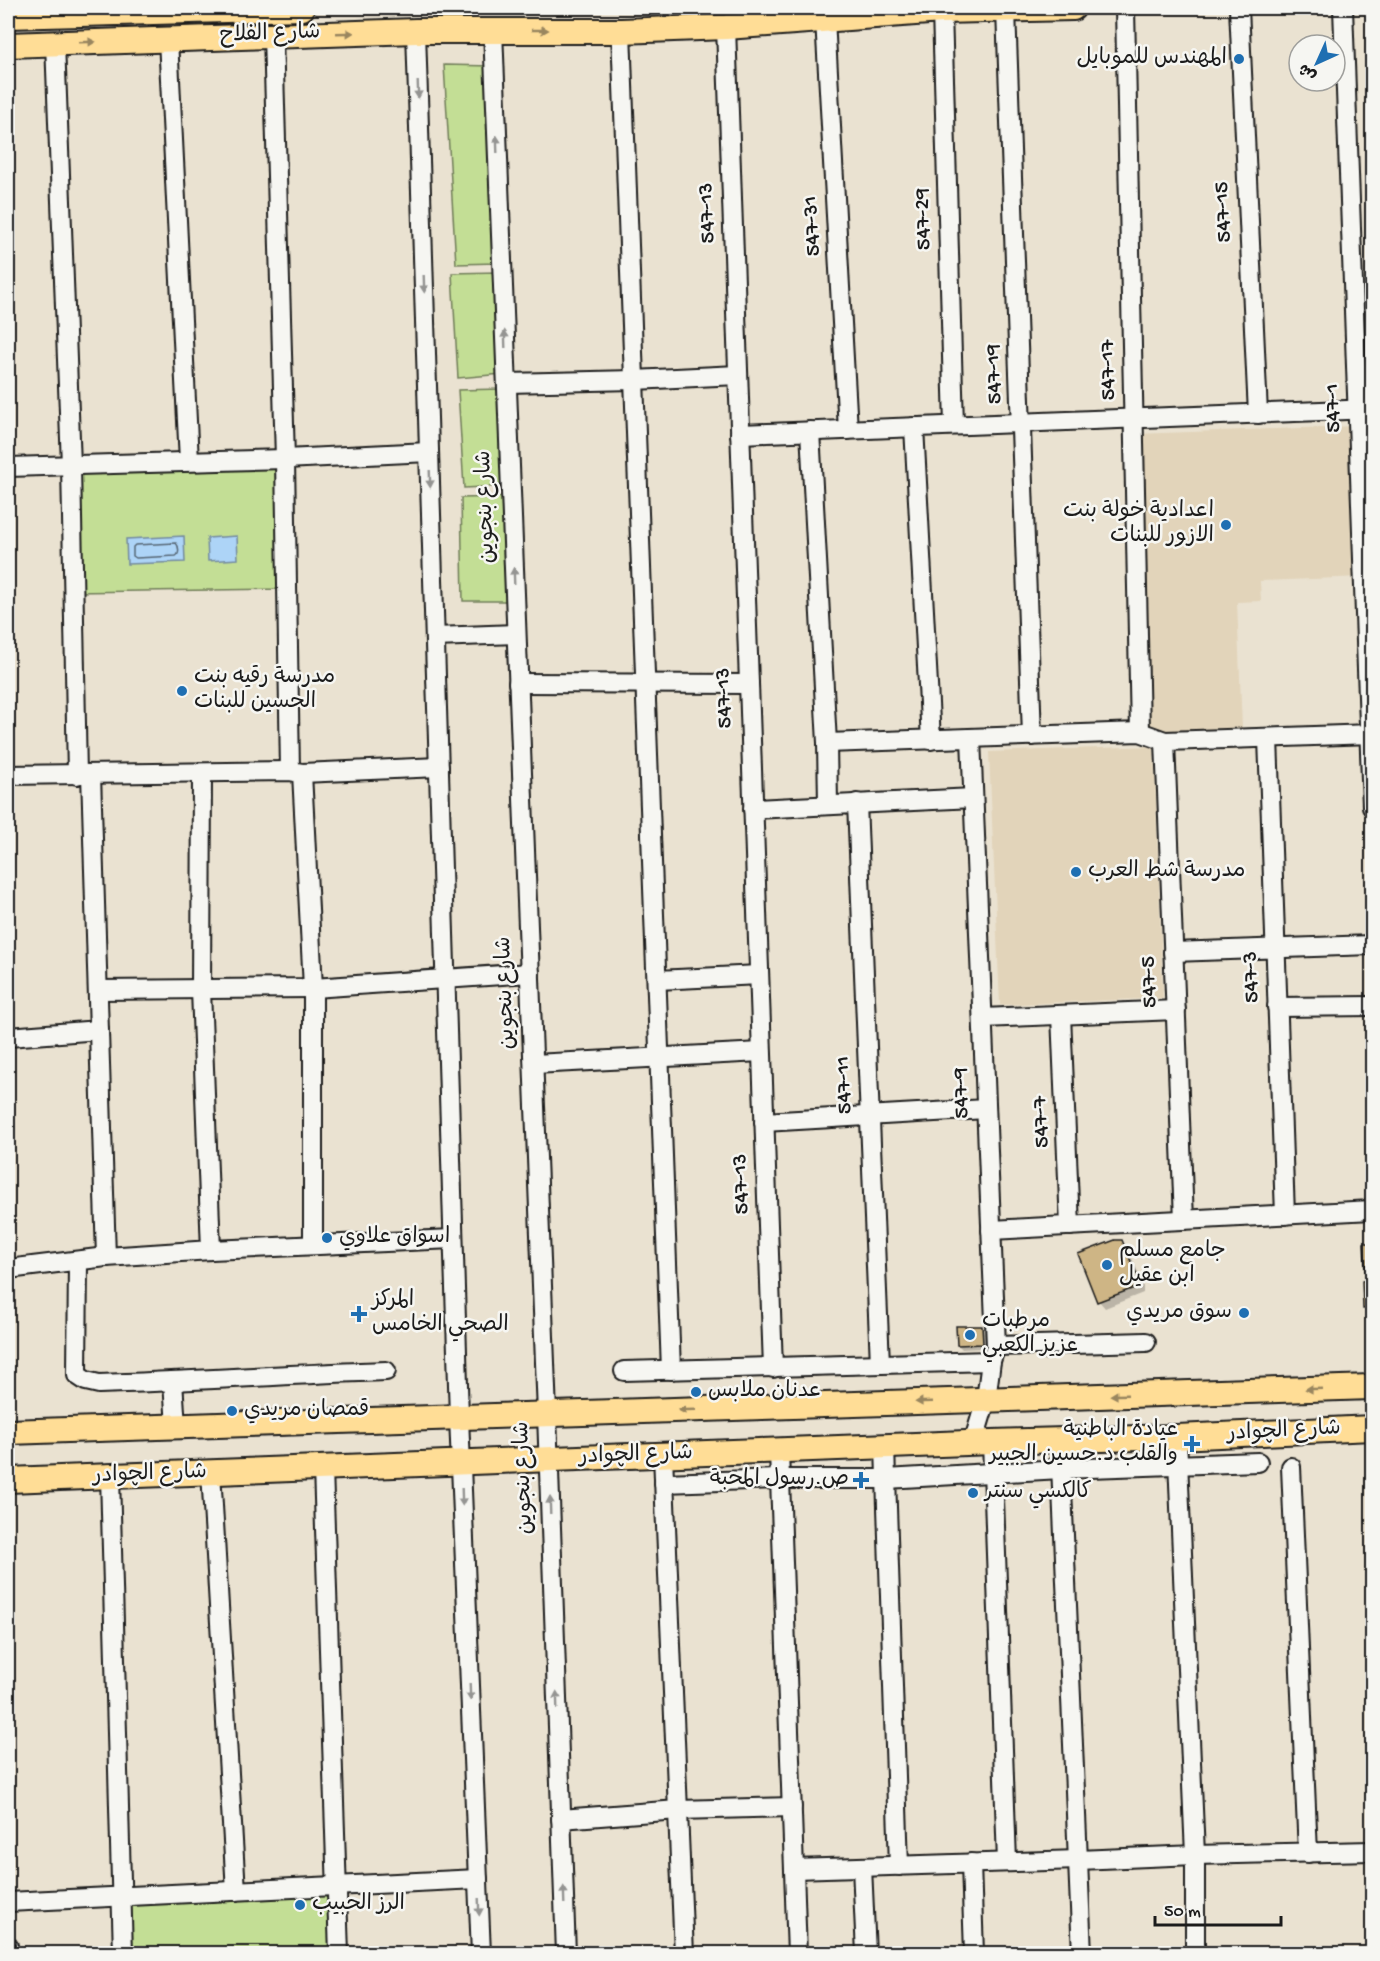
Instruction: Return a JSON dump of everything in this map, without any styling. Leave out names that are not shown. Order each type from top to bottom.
[{"type":"main road","name":"شارع الفلاح","points":[[8,16],[38,11],[302,8]]},
{"type":"main road","name":"شارع الفلاح","points":[[8,45],[416,31],[621,31],[726,27],[942,11],[1072,8]]},
{"type":"main road","name":"شارع الچوادر","points":[[8,1432],[1372,1387]]},
{"type":"main road","name":"شارع الچوادر","points":[[8,1480],[1060,1442],[1372,1428]]},
{"type":"street","name":"547-17","points":[[1125,8],[1140,732]]},
{"type":"street","name":"547-15","points":[[1239,8],[1258,414]]},
{"type":"street","name":"547-1","points":[[1343,8],[1365,409],[1372,807]]},
{"type":"street","name":"547-19","points":[[1006,10],[1032,736]]},
{"type":"street","name":"547-29","points":[[942,11],[954,425]]},
{"type":"street","name":"547-31","points":[[825,19],[848,430]]},
{"type":"street","name":"547-13","points":[[726,27],[772,1368]]},
{"type":"street","name":"شارع بنجوين","points":[[493,30],[566,1953]]},
{"type":"street","points":[[416,31],[459,1417],[481,1953]]},
{"type":"street","points":[[621,31],[671,1370]]},
{"type":"street","points":[[273,35],[296,772],[313,988],[314,1245]]},
{"type":"street","points":[[168,39],[189,461]]},
{"type":"street","points":[[55,43],[84,774],[98,990],[106,1257]]},
{"type":"street","points":[[507,383],[738,375]]},
{"type":"street","points":[[740,434],[1365,409]]},
{"type":"street","points":[[914,427],[931,740]]},
{"type":"street","points":[[810,431],[827,743],[828,804]]},
{"type":"street","points":[[8,467],[285,459],[429,452]]},
{"type":"street","points":[[435,638],[516,634]]},
{"type":"street","points":[[518,683],[749,684]]},
{"type":"street","points":[[827,743],[1140,732],[1165,741],[1371,734]]},
{"type":"street","name":"547-9","points":[[971,738],[994,1354],[986,1400],[983,1443],[993,1474],[1007,1862]]},
{"type":"street","name":"547-3","points":[[1268,738],[1285,1215]]},
{"type":"street","name":"547-5","points":[[1165,741],[1184,1220]]},
{"type":"street","points":[[8,775],[296,772],[439,767]]},
{"type":"street","points":[[202,773],[201,990],[211,1250]]},
{"type":"street","points":[[753,809],[973,798]]},
{"type":"street","name":"547-11","points":[[857,803],[880,1364]]},
{"type":"street","points":[[1173,952],[1372,945]]},
{"type":"street","points":[[98,990],[313,988],[530,973]]},
{"type":"street","points":[[657,980],[759,975]]},
{"type":"street","points":[[1277,1007],[1372,1006]]},
{"type":"street","points":[[983,1018],[1176,1010]]},
{"type":"street","name":"547-7","points":[[1061,1015],[1070,1226]]},
{"type":"street","points":[[8,1037],[99,1030]]},
{"type":"street","points":[[534,1064],[761,1052]]},
{"type":"street","points":[[764,1122],[986,1109]]},
{"type":"street","points":[[991,1230],[1372,1210]]},
{"type":"street","points":[[8,1269],[106,1257],[453,1239]]},
{"type":"street","points":[[78,1262],[77,1375],[86,1381],[99,1384],[172,1382],[386,1371]]},
{"type":"street","points":[[624,1371],[880,1364],[1146,1342]]},
{"type":"street","points":[[172,1382],[176,1427]]},
{"type":"street","points":[[1178,1437],[1195,1855],[1195,1953]]},
{"type":"street","points":[[1060,1442],[1082,1953]]},
{"type":"street","points":[[885,1447],[899,1866]]},
{"type":"street","points":[[779,1451],[797,1953]]},
{"type":"street","points":[[663,1455],[684,1953]]},
{"type":"street","points":[[664,1483],[780,1479],[886,1479],[1061,1469],[1258,1462]]},
{"type":"street","points":[[1291,1467],[1308,1853]]},
{"type":"street","points":[[323,1468],[339,1953]]},
{"type":"street","points":[[211,1472],[236,1891]]},
{"type":"street","points":[[110,1476],[123,1953]]},
{"type":"street","points":[[561,1819],[678,1810],[792,1807]]},
{"type":"street","points":[[794,1869],[1372,1851]]},
{"type":"street","points":[[971,1863],[974,1953]]},
{"type":"street","points":[[862,1867],[866,1953]]},
{"type":"street","points":[[8,1902],[478,1879]]},
{"type":"street","points":[[8,1946],[8,1953]]},
{"type":"shaded area","points":[[1356,426],[1362,577],[1260,581],[1261,601],[1237,602],[1242,728],[1154,731],[1148,726],[1136,434]]},
{"type":"shaded area","points":[[1154,746],[1163,998],[1000,1005],[989,752]]},
{"type":"green space","points":[[444,65],[492,66],[497,263],[456,264]]},
{"type":"green space","points":[[498,272],[502,374],[458,378],[452,273]]},
{"type":"green space","points":[[501,389],[505,486],[464,488],[458,390]]},
{"type":"green space","points":[[285,459],[287,589],[74,592],[71,465]]},
{"type":"green space","points":[[506,497],[509,601],[463,601],[461,498]]},
{"type":"green space","points":[[337,1886],[339,1953],[124,1953],[122,1897]]},
{"type":"water","points":[[184,536],[185,562],[127,564],[126,539]]},
{"type":"water","points":[[237,536],[238,559],[208,561],[207,538]]},
{"type":"building","name":"جامع مسلم ابن عقيل","points":[[1115,1240],[1122,1240],[1137,1276],[1137,1287],[1097,1302],[1078,1254]]},
{"type":"building","points":[[1364,1243],[1372,1243],[1372,1308],[1363,1309],[1362,1281],[1366,1280]]},
{"type":"building","name":"مرطبات عزيز الكعبي","points":[[956,1326],[982,1326],[983,1344],[957,1345]]},
{"type":"place","name":"المهندس للموبايل","points":[[1239,59]]},
{"type":"place","name":"اعدادية خولة بنت الازور للبنات","points":[[1226,525]]},
{"type":"place","name":"مدرسة رقيه بنت الحسين للبنات","points":[[182,691]]},
{"type":"place","name":"مدرسة شط العرب","points":[[1076,872]]},
{"type":"place","name":"اسواق علاوي","points":[[327,1238]]},
{"type":"place","name":"جامع مسلم ابن عقيل","points":[[1107,1265]]},
{"type":"place","name":"سوق مريدي","points":[[1244,1313]]},
{"type":"place","name":"المركز الصحي الخامس","points":[[359,1314]]},
{"type":"place","name":"مرطبات عزيز الكعبي","points":[[970,1335]]},
{"type":"place","name":"عدنان ملابس","points":[[696,1392]]},
{"type":"place","name":"قمصان مريدي","points":[[232,1411]]},
{"type":"place","name":"عيادة الباطنية والقلب د.حسين الجبير","points":[[1192,1444]]},
{"type":"place","name":"ص.رسول المحبة","points":[[861,1480]]},
{"type":"place","name":"كالكسي سنتر","points":[[973,1493]]},
{"type":"place","name":"الرز الحبيب","points":[[300,1905]]}]
